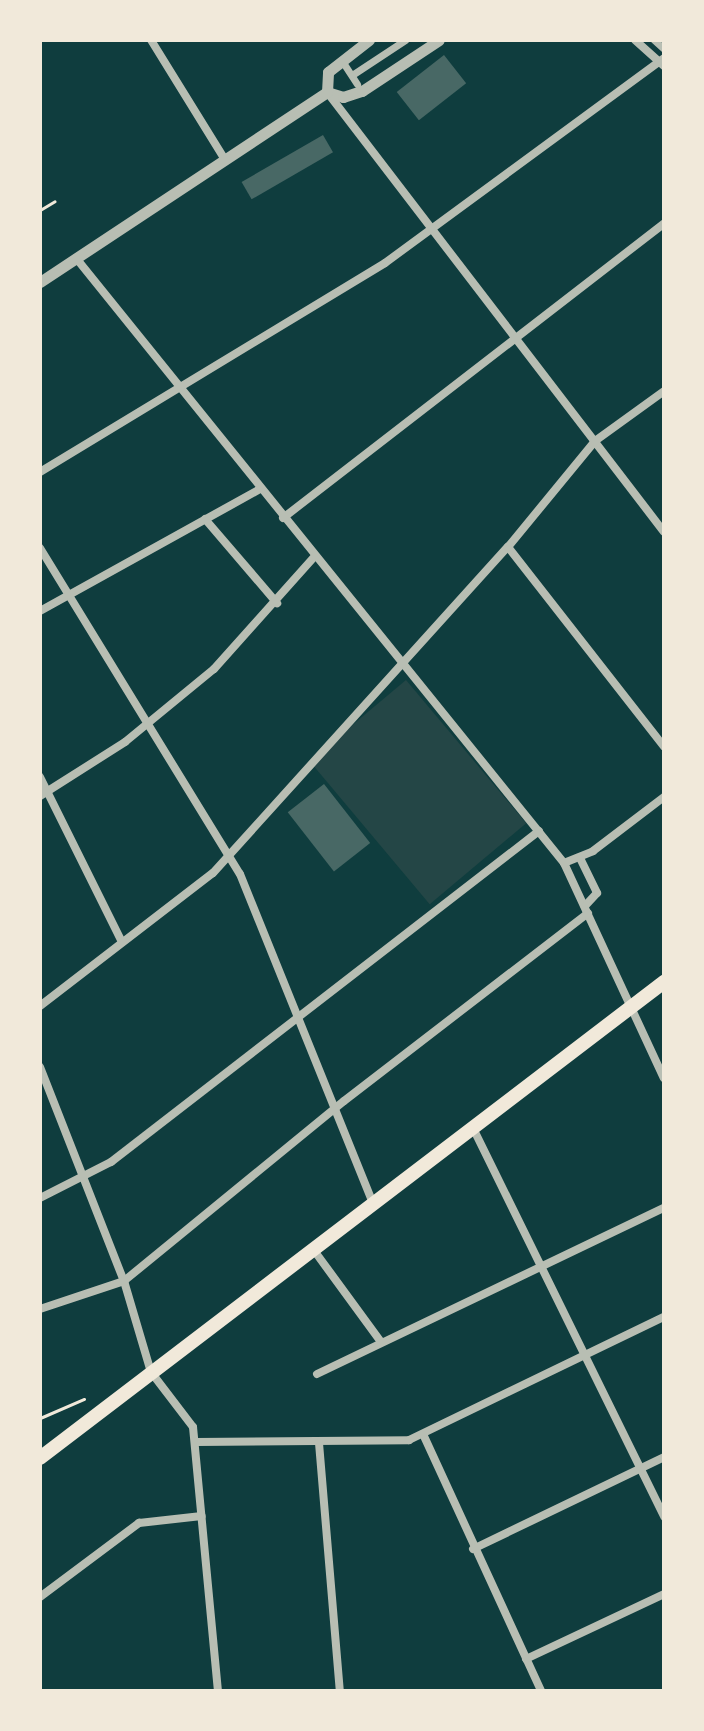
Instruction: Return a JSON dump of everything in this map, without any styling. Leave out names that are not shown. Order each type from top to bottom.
[{"type":"main road","points":[[40,1458],[472,1125],[664,982]]},
{"type":"street","points":[[151,40],[225,160]]},
{"type":"street","points":[[369,40],[328,72],[327,92],[518,336],[664,532]]},
{"type":"street","points":[[352,75],[405,40]]},
{"type":"street","points":[[327,92],[343,97],[362,91],[439,40]]},
{"type":"street","points":[[40,472],[435,228],[663,62],[635,40]]},
{"type":"street","points":[[654,40],[664,49]]},
{"type":"street","points":[[344,64],[357,84]]},
{"type":"street","points":[[40,282],[327,92]]},
{"type":"street","points":[[283,518],[664,223]]},
{"type":"street","points":[[76,258],[177,389],[564,863],[664,1078]]},
{"type":"street","points":[[40,1006],[228,856],[401,660],[508,547],[595,441],[664,391]]},
{"type":"street","points":[[40,611],[260,489]]},
{"type":"street","points":[[205,519],[277,603]]},
{"type":"street","points":[[508,547],[664,747]]},
{"type":"street","points":[[40,548],[144,723],[228,856],[301,1018],[373,1203]]},
{"type":"street","points":[[44,794],[214,669],[277,603],[315,556]]},
{"type":"street","points":[[40,777],[44,794],[122,942]]},
{"type":"street","points":[[564,863],[580,858],[664,797]]},
{"type":"street","points":[[40,1198],[83,1181],[301,1018],[539,831]]},
{"type":"street","points":[[40,1309],[124,1281],[586,910],[597,893],[580,858]]},
{"type":"street","points":[[40,1067],[124,1281],[151,1372],[193,1427],[218,1691]]},
{"type":"street","points":[[472,1125],[664,1517]]},
{"type":"street","points":[[317,1374],[664,1208]]},
{"type":"street","points":[[313,1249],[381,1342]]},
{"type":"street","points":[[196,1442],[409,1440],[664,1317]]},
{"type":"street","points":[[423,1434],[473,1549],[541,1691]]},
{"type":"street","points":[[319,1443],[340,1691]]},
{"type":"street","points":[[473,1549],[664,1457]]},
{"type":"street","points":[[40,1597],[139,1523],[202,1516]]},
{"type":"street","points":[[526,1659],[664,1594]]},
{"type":"path","points":[[40,210],[55,201]]},
{"type":"path","points":[[40,1418],[84,1399]]},
{"type":"shaded area","points":[[406,680],[526,823],[430,904],[309,761]]},
{"type":"building","points":[[444,55],[466,83],[419,120],[397,92]]},
{"type":"building","points":[[323,135],[333,152],[252,199],[242,182]]},
{"type":"building","points":[[324,784],[370,843],[334,871],[288,812]]}]
